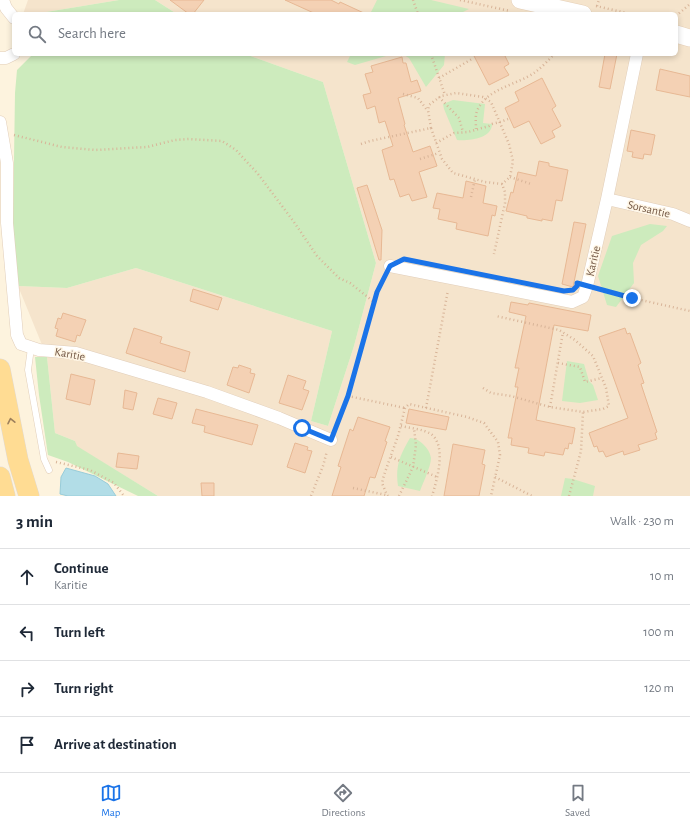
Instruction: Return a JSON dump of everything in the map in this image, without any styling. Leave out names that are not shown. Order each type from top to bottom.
[{"type":"main road","points":[[518,6],[590,8]]},
{"type":"main road","points":[[0,369],[18,460],[29,496]]},
{"type":"main road","points":[[0,478],[5,496]]},
{"type":"street","points":[[3,0],[6,8],[12,16]]},
{"type":"street","points":[[0,58],[6,58],[12,55]]},
{"type":"street","name":"Karitie","points":[[390,266],[572,302],[583,297],[587,286],[607,199],[637,56]]},
{"type":"street","points":[[1,127],[7,163],[7,224],[17,335],[21,344],[30,348]]},
{"type":"street","name":"Sorsantie","points":[[607,199],[673,214],[690,221]]},
{"type":"street","name":"Karitie","points":[[30,348],[76,353],[207,392],[279,418],[331,440]]},
{"type":"lane","points":[[30,348],[28,370],[44,459],[49,470]]},
{"type":"path","points":[[413,0],[417,12]]},
{"type":"path","points":[[460,0],[518,6]]},
{"type":"path","points":[[590,8],[599,0]]},
{"type":"path","points":[[678,14],[690,4]]},
{"type":"path","points":[[590,8],[617,12]]},
{"type":"path","points":[[432,56],[445,95]]},
{"type":"path","points":[[476,129],[477,112],[485,99],[533,74],[552,56]]},
{"type":"path","points":[[439,78],[472,59]]},
{"type":"path","points":[[456,93],[483,97],[485,99],[491,102],[509,144],[513,160],[510,177],[502,184],[485,182],[453,173],[439,153],[431,128],[428,110],[429,105],[439,97],[456,93]]},
{"type":"path","points":[[403,94],[418,98],[428,110]]},
{"type":"path","points":[[439,97],[459,118],[463,132]]},
{"type":"path","points":[[436,143],[454,133],[489,126],[508,119]]},
{"type":"path","points":[[1,127],[62,147],[95,150],[147,147],[182,139],[222,141],[236,150],[258,174],[317,256],[339,278],[350,283],[374,302]]},
{"type":"path","points":[[361,144],[431,128]]},
{"type":"path","points":[[420,159],[439,153]]},
{"type":"path","points":[[510,177],[531,184]]},
{"type":"path","points":[[471,197],[475,179]]},
{"type":"path","points":[[494,254],[505,203],[505,192],[502,184]]},
{"type":"path","points":[[311,496],[348,396],[377,292],[390,266]]},
{"type":"path","points":[[426,408],[450,278]]},
{"type":"path","points":[[587,286],[690,311]]},
{"type":"path","points":[[483,388],[491,394],[510,396],[550,407],[583,412],[603,409],[609,406],[606,388],[593,356],[575,340],[559,330],[496,316]]},
{"type":"path","points":[[550,407],[563,332]]},
{"type":"path","points":[[558,363],[580,367],[585,382],[602,378]]},
{"type":"path","points":[[348,396],[405,408]]},
{"type":"path","points":[[387,496],[382,484],[384,475],[398,436],[405,408],[409,404],[467,417],[484,423],[498,442],[500,455],[491,496]]},
{"type":"path","points":[[569,496],[581,451],[583,412]]},
{"type":"path","points":[[401,426],[422,430],[431,434],[438,444],[440,457],[432,496]]},
{"type":"path","points":[[399,496],[413,467],[416,445],[414,428]]},
{"type":"path","points":[[390,457],[437,477]]},
{"type":"path","points":[[44,459],[90,470],[114,483],[124,496]]},
{"type":"path","points":[[495,477],[532,496]]},
{"type":"path","points":[[354,488],[387,496]]},
{"type":"shaded area","points":[[28,0],[119,0],[46,12],[24,12]]},
{"type":"shaded area","points":[[155,0],[690,0],[690,496],[158,496],[76,446],[75,441],[55,433],[47,357],[18,286],[67,288],[136,268],[332,331],[311,421],[328,426],[354,346],[376,263],[323,82],[251,56],[678,56],[678,12],[174,12]]},
{"type":"green space","points":[[119,0],[155,0],[174,12],[46,12]]},
{"type":"green space","points":[[377,0],[431,0],[469,9],[463,12],[371,12]]},
{"type":"green space","points":[[31,56],[251,56],[323,82],[376,263],[354,346],[328,426],[311,421],[332,331],[136,268],[67,288],[18,286],[13,225],[15,93],[17,70]]},
{"type":"green space","points":[[350,56],[386,56],[355,65],[347,62]]},
{"type":"green space","points":[[406,56],[445,56],[444,65],[426,87],[409,58]]},
{"type":"green space","points":[[453,100],[485,104],[483,123],[492,124],[488,133],[479,138],[457,140],[443,104]]},
{"type":"green space","points":[[650,224],[667,226],[663,231],[641,245],[633,263],[634,283],[616,307],[607,305],[598,276],[612,236]]},
{"type":"green space","points":[[35,357],[47,357],[55,433],[75,441],[77,446],[158,496],[138,496],[68,462],[48,455]]},
{"type":"green space","points":[[567,361],[584,364],[589,381],[593,385],[598,400],[580,403],[562,401]]},
{"type":"green space","points":[[410,438],[420,441],[428,450],[431,458],[420,491],[398,486],[397,472],[399,461]]},
{"type":"green space","points":[[565,478],[595,486],[593,496],[561,496]]},
{"type":"water","points":[[66,468],[95,476],[108,484],[116,496],[68,496],[60,494],[61,477]]},
{"type":"building","points":[[170,0],[204,0],[195,12],[186,12]]},
{"type":"building","points":[[285,0],[331,0],[339,4],[340,2],[362,12],[312,12]]},
{"type":"building","points":[[474,56],[505,56],[509,64],[504,67],[509,75],[489,85]]},
{"type":"building","points":[[605,56],[617,56],[610,89],[599,87]]},
{"type":"building","points":[[402,57],[403,63],[406,63],[411,82],[417,80],[421,91],[398,98],[404,125],[413,152],[430,146],[437,166],[419,172],[427,197],[412,201],[409,194],[400,197],[394,179],[390,180],[382,150],[393,146],[385,121],[379,123],[375,106],[367,109],[363,95],[371,93],[365,74],[373,72],[371,66]]},
{"type":"building","points":[[660,69],[690,76],[690,97],[656,90]]},
{"type":"building","points":[[542,78],[556,106],[552,109],[561,126],[552,131],[555,137],[541,144],[529,121],[514,128],[505,108],[519,101],[515,92]]},
{"type":"building","points":[[631,130],[655,135],[651,155],[644,154],[643,159],[632,157],[633,152],[627,151]]},
{"type":"building","points":[[539,161],[549,163],[549,166],[568,170],[562,201],[556,200],[552,221],[527,218],[527,216],[506,211],[511,192],[513,193],[518,172],[536,176]]},
{"type":"building","points":[[466,181],[486,186],[483,203],[497,206],[495,216],[492,215],[488,236],[456,229],[457,223],[438,219],[440,209],[433,208],[437,193],[463,198]]},
{"type":"building","points":[[367,185],[382,230],[381,260],[379,260],[357,188]]},
{"type":"building","points":[[574,222],[586,224],[573,287],[562,284]]},
{"type":"building","points":[[193,289],[222,298],[218,310],[190,301]]},
{"type":"building","points":[[511,302],[528,305],[529,303],[591,315],[588,331],[554,325],[536,420],[575,428],[572,444],[569,443],[568,449],[565,448],[563,455],[545,452],[544,456],[528,453],[529,448],[511,445],[512,438],[508,438],[518,387],[515,387],[519,368],[515,368],[526,316],[509,312]]},
{"type":"building","points":[[63,313],[86,320],[80,336],[77,335],[75,342],[56,336],[58,329],[55,328],[58,318],[61,319]]},
{"type":"building","points":[[134,328],[162,337],[160,343],[190,352],[185,372],[126,353]]},
{"type":"building","points":[[625,328],[627,334],[630,333],[641,363],[638,365],[644,383],[641,384],[657,432],[655,433],[657,439],[638,445],[640,450],[624,455],[623,451],[606,457],[603,451],[599,452],[597,446],[594,447],[589,433],[628,418],[599,337]]},
{"type":"building","points":[[239,365],[251,369],[250,373],[255,374],[249,393],[227,385],[233,367],[238,368]]},
{"type":"building","points":[[71,374],[95,380],[90,405],[66,399]]},
{"type":"building","points":[[288,375],[306,381],[303,389],[309,391],[302,410],[279,403]]},
{"type":"building","points":[[125,390],[137,393],[133,410],[123,408]]},
{"type":"building","points":[[158,398],[177,403],[172,419],[153,414]]},
{"type":"building","points":[[196,409],[258,425],[252,445],[204,432],[205,426],[192,423]]},
{"type":"building","points":[[409,409],[449,417],[446,430],[406,423]]},
{"type":"building","points":[[358,417],[390,427],[385,441],[387,442],[375,478],[370,477],[364,496],[332,496],[341,467],[338,466],[350,429],[353,431]]},
{"type":"building","points":[[295,443],[308,447],[307,450],[312,451],[305,473],[287,467]]},
{"type":"building","points":[[453,444],[485,450],[482,464],[485,465],[479,496],[444,496]]},
{"type":"building","points":[[118,453],[139,456],[137,469],[116,467]]},
{"type":"building","points":[[201,483],[214,483],[214,496],[202,496]]},
{"type":"route","points":[[302,428],[331,440],[348,396],[377,292],[390,266],[404,259],[564,291],[573,290],[577,286],[577,283],[632,298]]}]
